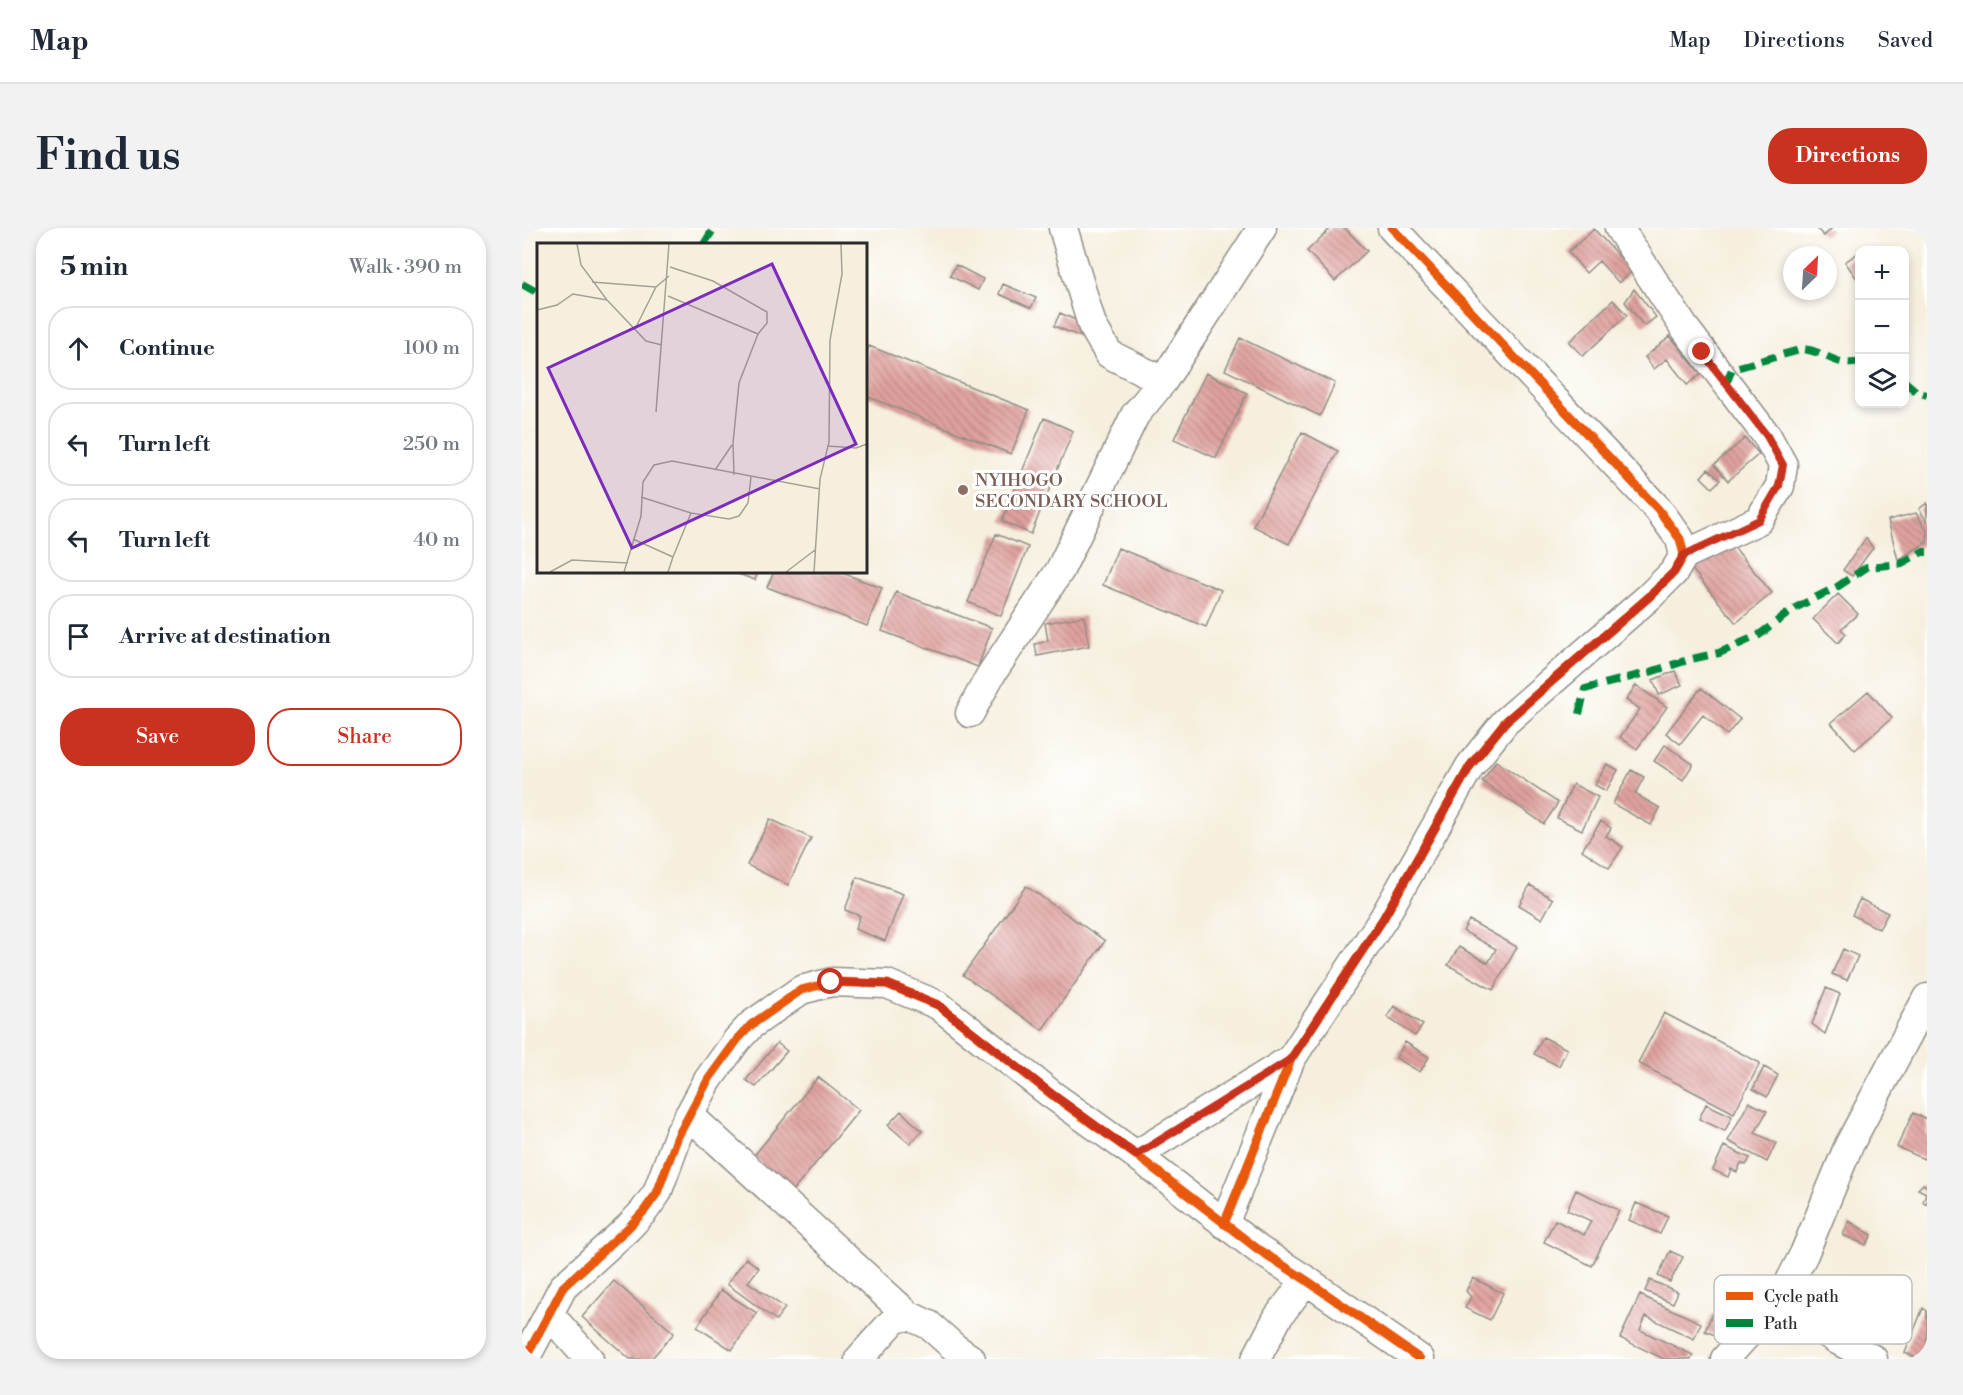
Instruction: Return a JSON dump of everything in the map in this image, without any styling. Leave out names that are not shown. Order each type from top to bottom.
[{"type":"street","points":[[970,713],[990,676],[1060,570],[1135,415],[1163,381],[1262,228]]},
{"type":"street","points":[[1392,228],[1658,509],[1680,539],[1684,555]]},
{"type":"street","points":[[1224,1224],[1291,1059],[1383,919],[1470,766],[1505,722],[1650,596],[1674,572],[1684,555],[1759,520],[1779,486],[1783,465],[1767,436],[1684,327],[1619,228]]},
{"type":"street","points":[[1068,231],[1092,325],[1109,354],[1163,381]]},
{"type":"street","points":[[525,1359],[563,1287],[644,1211],[657,1193],[678,1136],[708,1080],[736,1040],[751,1025],[801,990],[831,982],[887,984],[938,1005],[1259,1250],[1420,1359]]},
{"type":"street","points":[[1792,1275],[1804,1254],[1849,1145],[1927,998]]},
{"type":"street","points":[[1136,1155],[1291,1059]]},
{"type":"street","points":[[690,1115],[908,1315],[929,1325],[971,1359]]},
{"type":"street","points":[[1256,1359],[1278,1317],[1306,1280]]},
{"type":"street","points":[[549,1314],[589,1359]]},
{"type":"street","points":[[859,1359],[894,1320],[908,1315]]},
{"type":"street","points":[[1725,1359],[1738,1344]]},
{"type":"street","points":[[1845,1344],[1873,1359]]},
{"type":"building","points":[[1331,228],[1345,228],[1367,251],[1335,281],[1307,251]]},
{"type":"building","points":[[1816,228],[1832,228],[1824,236]]},
{"type":"building","points":[[1594,229],[1632,271],[1619,283],[1599,261],[1586,273],[1568,252]]},
{"type":"building","points":[[1855,255],[1855,276],[1845,262]]},
{"type":"building","points":[[956,265],[983,279],[978,290],[950,276]]},
{"type":"building","points":[[1003,284],[1036,298],[1031,308],[999,294]]},
{"type":"building","points":[[1634,289],[1656,317],[1644,326],[1625,302]]},
{"type":"building","points":[[1613,300],[1627,315],[1583,356],[1569,342]]},
{"type":"building","points":[[1060,313],[1091,327],[1086,339],[1054,326]]},
{"type":"building","points":[[1670,336],[1701,374],[1687,385],[1667,359],[1654,369],[1645,357]]},
{"type":"building","points":[[1240,338],[1335,383],[1320,416],[1225,370]]},
{"type":"building","points":[[869,346],[1029,410],[1011,454],[867,396]]},
{"type":"building","points":[[1206,373],[1247,393],[1216,458],[1174,439]]},
{"type":"building","points":[[1044,418],[1073,431],[1031,534],[1002,521]]},
{"type":"building","points":[[1302,432],[1338,451],[1289,544],[1253,526]]},
{"type":"building","points":[[1745,438],[1759,454],[1728,481],[1714,465]]},
{"type":"building","points":[[1708,469],[1720,480],[1712,488],[1701,477]]},
{"type":"building","points":[[1927,503],[1927,521],[1919,509]]},
{"type":"building","points":[[1916,513],[1927,531],[1927,542],[1898,560],[1888,520]]},
{"type":"building","points":[[996,534],[1028,547],[1001,616],[968,602]]},
{"type":"building","points":[[1866,538],[1873,548],[1852,576],[1843,570]]},
{"type":"building","points":[[1730,542],[1772,593],[1736,623],[1686,562]]},
{"type":"building","points":[[1118,548],[1221,590],[1206,627],[1103,585]]},
{"type":"building","points":[[736,573],[758,573],[755,580]]},
{"type":"building","points":[[774,573],[843,573],[882,588],[867,626],[767,587]]},
{"type":"building","points":[[896,592],[992,628],[978,667],[882,631]]},
{"type":"building","points":[[1838,594],[1858,614],[1841,629],[1846,634],[1838,643],[1813,619]]},
{"type":"building","points":[[1084,616],[1089,646],[1037,656],[1035,644],[1048,641],[1045,623]]},
{"type":"building","points":[[1675,671],[1682,685],[1659,695],[1653,680]]},
{"type":"building","points":[[1636,685],[1667,707],[1637,749],[1620,737],[1640,709],[1626,700]]},
{"type":"building","points":[[1701,688],[1740,719],[1727,735],[1703,715],[1680,744],[1666,733]]},
{"type":"building","points":[[1868,691],[1892,718],[1855,750],[1831,723]]},
{"type":"building","points":[[1665,745],[1693,764],[1683,780],[1654,761]]},
{"type":"building","points":[[1496,761],[1558,803],[1544,824],[1482,781]]},
{"type":"building","points":[[1607,764],[1618,770],[1606,791],[1595,785]]},
{"type":"building","points":[[1631,770],[1644,777],[1635,794],[1660,808],[1651,825],[1613,804]]},
{"type":"building","points":[[1573,784],[1598,797],[1582,830],[1557,818]]},
{"type":"building","points":[[770,819],[811,838],[788,885],[747,865]]},
{"type":"building","points":[[1601,821],[1611,828],[1606,836],[1623,847],[1609,868],[1582,850]]},
{"type":"building","points":[[857,877],[903,894],[885,941],[855,929],[860,916],[845,910]]},
{"type":"building","points":[[1530,885],[1553,899],[1542,919],[1519,905]]},
{"type":"building","points":[[1026,886],[1105,941],[1042,1030],[963,975]]},
{"type":"building","points":[[1860,899],[1888,913],[1879,929],[1852,915]]},
{"type":"building","points":[[1469,920],[1517,947],[1493,990],[1448,965],[1459,947],[1488,963],[1496,949],[1463,931]]},
{"type":"building","points":[[1843,949],[1858,956],[1847,980],[1832,974]]},
{"type":"building","points":[[1826,988],[1840,994],[1825,1034],[1812,1024]]},
{"type":"building","points":[[1394,1006],[1423,1025],[1415,1036],[1387,1017]]},
{"type":"building","points":[[1664,1013],[1760,1063],[1734,1113],[1638,1063]]},
{"type":"building","points":[[1543,1037],[1567,1049],[1559,1066],[1534,1054]]},
{"type":"building","points":[[1405,1042],[1429,1057],[1420,1072],[1396,1058]]},
{"type":"building","points":[[777,1043],[787,1051],[756,1087],[746,1080]]},
{"type":"building","points":[[1764,1067],[1778,1075],[1767,1097],[1753,1089]]},
{"type":"building","points":[[818,1077],[859,1110],[793,1191],[753,1157]]},
{"type":"building","points":[[1749,1102],[1767,1111],[1755,1133],[1776,1143],[1767,1162],[1728,1141]]},
{"type":"building","points":[[1706,1104],[1732,1116],[1725,1131],[1699,1119]]},
{"type":"building","points":[[901,1111],[922,1131],[910,1144],[888,1125]]},
{"type":"building","points":[[1913,1113],[1927,1119],[1927,1154],[1924,1159],[1897,1147]]},
{"type":"building","points":[[1724,1146],[1750,1158],[1746,1165],[1741,1163],[1737,1172],[1731,1169],[1728,1177],[1713,1170]]},
{"type":"building","points":[[1923,1184],[1927,1186],[1927,1204],[1923,1202],[1926,1193],[1918,1189]]},
{"type":"building","points":[[1576,1190],[1619,1210],[1592,1266],[1544,1242],[1555,1220],[1584,1235],[1591,1221],[1567,1210]]},
{"type":"building","points":[[1636,1203],[1668,1216],[1660,1234],[1629,1220]]},
{"type":"building","points":[[1849,1221],[1872,1235],[1866,1245],[1843,1235]]},
{"type":"building","points":[[1670,1251],[1683,1257],[1670,1282],[1658,1276]]},
{"type":"building","points":[[746,1258],[759,1268],[748,1282],[785,1308],[776,1320],[727,1284]]},
{"type":"building","points":[[1473,1278],[1503,1293],[1490,1320],[1465,1308],[1471,1297],[1466,1291]]},
{"type":"building","points":[[1650,1280],[1678,1292],[1673,1303],[1645,1291]]},
{"type":"building","points":[[614,1281],[674,1333],[651,1359],[630,1359],[582,1317]]},
{"type":"building","points":[[721,1290],[757,1313],[732,1350],[697,1327]]},
{"type":"building","points":[[1640,1295],[1701,1323],[1694,1339],[1646,1316],[1640,1330],[1693,1355],[1691,1359],[1664,1359],[1620,1338]]},
{"type":"building","points":[[1923,1308],[1927,1311],[1927,1359],[1919,1359],[1905,1353],[1909,1344],[1912,1344],[1912,1336]]},
{"type":"building","points":[[1712,1314],[1714,1315],[1714,1335],[1705,1331]]},
{"type":"marked path","points":[[705,243],[714,228]]},
{"type":"marked path","points":[[522,284],[537,292]]},
{"type":"marked path","points":[[1726,384],[1732,369],[1803,349],[1844,363],[1855,363]]},
{"type":"marked path","points":[[1909,385],[1917,392],[1927,395]]},
{"type":"marked path","points":[[1579,714],[1585,689],[1719,653],[1759,635],[1795,608],[1837,587],[1867,567],[1900,564],[1922,552],[1927,552]]},
{"type":"cycle path","points":[[1224,1224],[1291,1059],[1383,919],[1470,766],[1505,722],[1650,596],[1674,572],[1684,555],[1680,539],[1658,509],[1392,228]]},
{"type":"cycle path","points":[[525,1359],[563,1287],[628,1228],[657,1193],[678,1136],[708,1080],[737,1040],[751,1025],[801,990],[832,982],[887,984],[938,1005],[1051,1094],[1136,1155],[1259,1250],[1420,1359]]},
{"type":"place","name":"NYIHOGO SECONDARY SCHOOL","points":[[963,490]]},
{"type":"route","points":[[831,982],[887,984],[938,1005],[1052,1094],[1136,1155],[1291,1059],[1383,919],[1470,766],[1505,722],[1650,596],[1674,572],[1684,555],[1759,520],[1779,486],[1783,465],[1767,436],[1702,352]]}]
